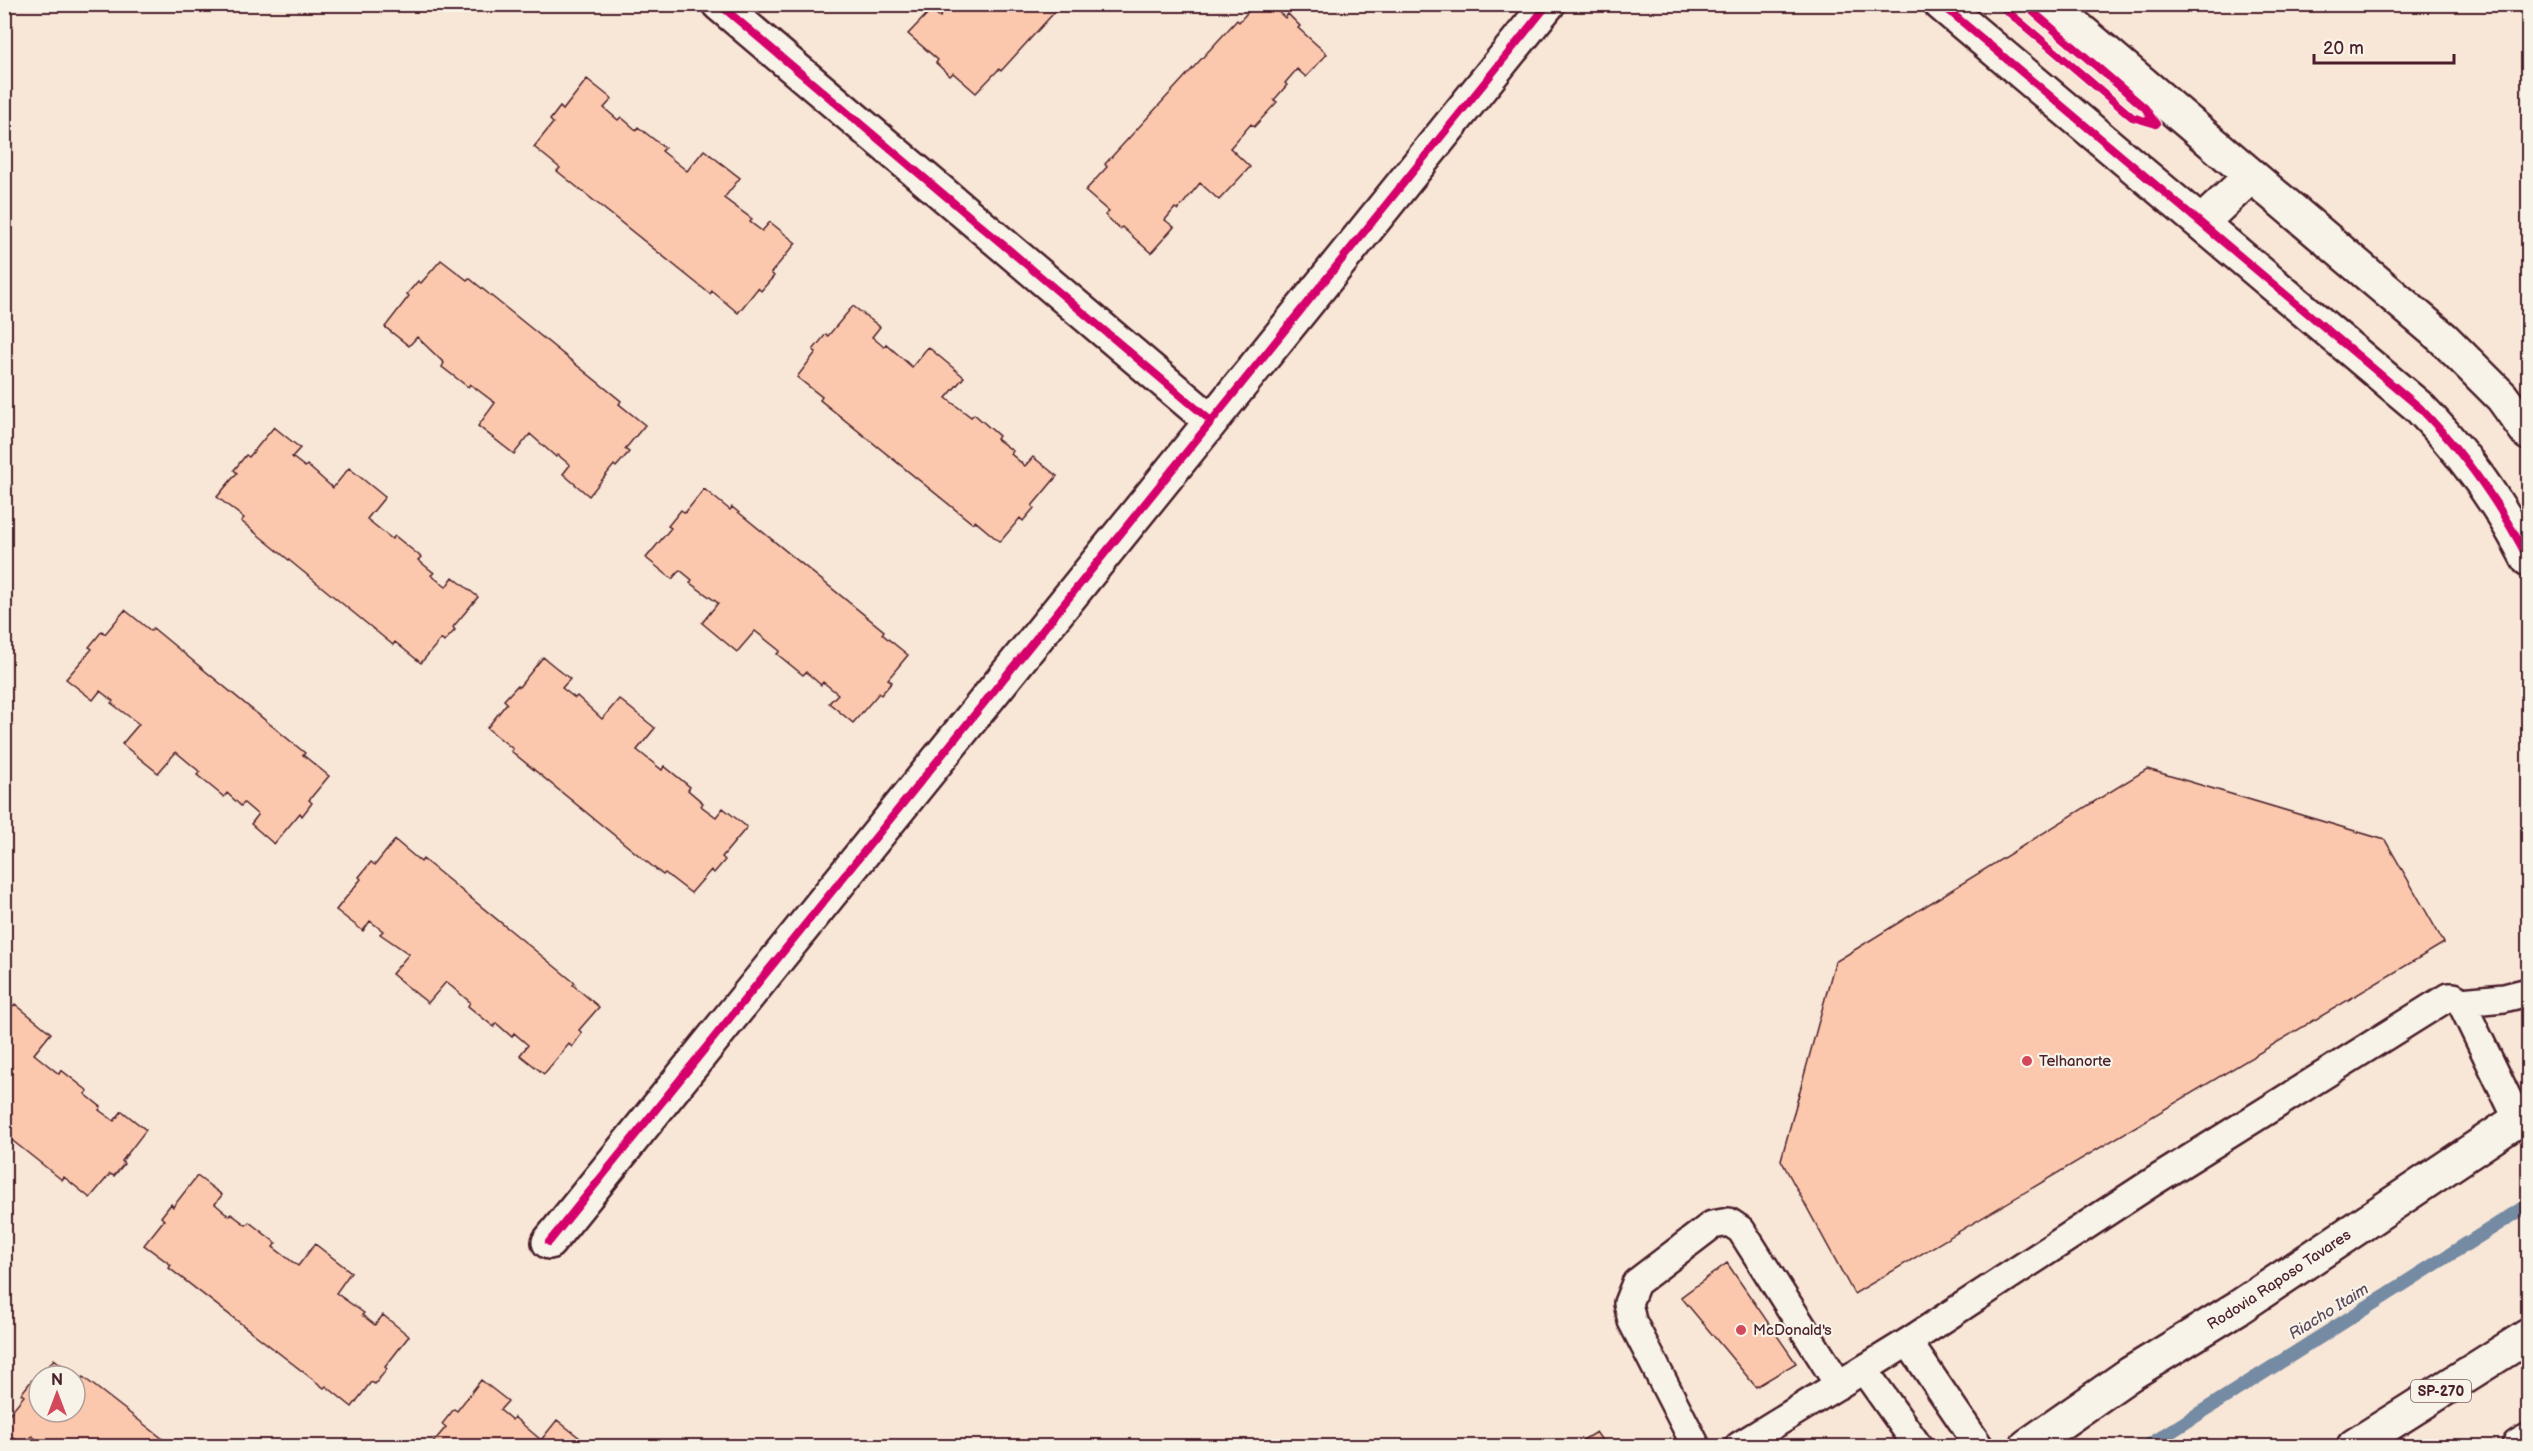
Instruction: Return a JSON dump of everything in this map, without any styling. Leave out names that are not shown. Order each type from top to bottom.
[{"type":"main road","points":[[719,4],[1211,421]]},
{"type":"main road","points":[[549,1242],[1548,4]]},
{"type":"main road","points":[[1941,4],[2419,407],[2475,470],[2508,519],[2529,559]]},
{"type":"main road","points":[[2049,4],[2443,338],[2495,390],[2529,433]]},
{"type":"main road","points":[[2201,224],[2251,176]]},
{"type":"main road","name":"Rodovia Raposo Tavares","points":[[2027,1446],[2130,1374],[2239,1307],[2523,1116]]},
{"type":"main road","name":"SP-270","points":[[2354,1446],[2529,1336]]},
{"type":"main road","points":[[2519,1446],[2529,1441]]},
{"type":"lane","points":[[2461,1002],[2504,998],[2529,992]]},
{"type":"lane","points":[[1739,1446],[1864,1370],[2151,1183],[2441,1000],[2454,997],[2461,1002],[2523,1116]]},
{"type":"lane","points":[[1696,1446],[1632,1321],[1628,1303],[1636,1283],[1712,1225],[1729,1222],[1741,1230],[1839,1385]]},
{"type":"lane","points":[[1908,1342],[1979,1446]]},
{"type":"lane","points":[[1864,1370],[1918,1446]]},
{"type":"building","points":[[949,4],[1062,4],[1001,71],[999,69],[976,93],[953,73],[950,76],[936,63],[938,60],[908,34],[931,10],[940,17]]},
{"type":"building","points":[[1255,4],[1270,4],[1285,18],[1288,14],[1300,26],[1298,28],[1327,54],[1306,77],[1297,69],[1274,100],[1277,102],[1254,127],[1251,124],[1230,148],[1250,167],[1219,200],[1200,183],[1178,210],[1175,208],[1165,220],[1174,227],[1151,253],[1105,215],[1109,212],[1085,191],[1107,167],[1105,164],[1237,20],[1239,22]]},
{"type":"building","points":[[587,79],[612,99],[604,108],[618,120],[621,117],[636,130],[638,127],[665,148],[662,151],[687,171],[704,150],[740,178],[724,198],[752,219],[750,222],[762,231],[770,222],[796,243],[771,273],[774,276],[761,291],[758,288],[738,313],[712,291],[710,294],[557,171],[560,168],[534,147],[553,123],[550,120],[560,107],[563,110]]},
{"type":"building","points":[[441,260],[467,280],[469,278],[621,401],[619,404],[645,425],[625,449],[629,452],[616,467],[614,465],[589,496],[563,474],[570,465],[558,455],[556,457],[530,434],[514,454],[478,426],[495,403],[470,384],[468,387],[442,367],[444,363],[417,337],[409,346],[385,327],[409,296],[407,294],[418,281],[421,283]]},
{"type":"building","points":[[853,306],[880,327],[872,337],[884,347],[886,344],[912,367],[928,347],[964,377],[946,398],[971,417],[974,414],[999,436],[997,439],[1013,451],[1011,454],[1025,466],[1033,457],[1057,476],[1032,506],[1034,508],[1023,521],[1020,518],[1000,542],[975,521],[972,523],[820,400],[822,397],[797,377],[816,352],[813,350]]},
{"type":"building","points":[[274,427],[300,448],[292,457],[305,467],[307,465],[333,488],[349,468],[385,497],[367,519],[392,539],[395,536],[421,557],[418,560],[446,587],[453,577],[478,597],[453,627],[455,630],[444,642],[441,639],[421,663],[395,642],[393,645],[241,521],[244,518],[217,497],[237,473],[234,470],[246,455],[249,457]]},
{"type":"building","points":[[704,489],[730,510],[732,507],[884,631],[882,634],[908,655],[888,679],[892,682],[881,695],[879,693],[853,723],[829,703],[838,694],[823,682],[821,685],[806,672],[803,675],[777,654],[780,651],[755,631],[737,652],[702,623],[718,603],[690,583],[692,580],[680,570],[672,579],[646,558],[671,528],[668,526],[681,510],[685,513]]},
{"type":"building","points":[[125,610],[151,631],[153,628],[305,753],[303,755],[329,776],[309,800],[312,803],[302,816],[300,813],[274,844],[251,824],[258,815],[244,803],[241,806],[227,793],[224,797],[197,775],[200,772],[176,752],[158,773],[122,744],[139,724],[111,703],[113,701],[100,691],[93,700],[66,679],[92,649],[89,647],[102,631],[105,634]]},
{"type":"building","points":[[543,657],[570,679],[562,688],[575,698],[577,696],[602,719],[619,699],[655,728],[637,750],[662,770],[664,766],[690,787],[688,790],[703,803],[701,806],[716,817],[723,808],[747,827],[722,857],[725,860],[714,873],[711,870],[691,893],[665,873],[663,875],[511,751],[513,749],[487,728],[507,703],[504,700],[517,686],[519,687]]},
{"type":"building","name":"Telhanorte","points":[[2147,769],[2385,840],[2444,943],[1854,1294],[1781,1160],[1835,962]]},
{"type":"building","points":[[395,840],[421,862],[423,859],[575,983],[573,985],[599,1007],[579,1030],[582,1033],[572,1047],[569,1044],[544,1074],[520,1055],[528,1045],[514,1033],[512,1037],[496,1023],[494,1027],[468,1006],[470,1002],[446,982],[428,1003],[392,974],[409,954],[380,934],[383,931],[370,921],[363,931],[336,910],[361,879],[359,877],[371,862],[375,865]]},
{"type":"building","points":[[15,1004],[51,1033],[34,1054],[59,1074],[61,1070],[88,1091],[85,1094],[101,1107],[99,1110],[114,1121],[122,1111],[146,1130],[122,1161],[124,1164],[114,1176],[110,1174],[90,1198],[64,1177],[62,1180],[4,1134],[4,1017]]},
{"type":"building","points":[[197,1176],[222,1195],[215,1204],[229,1216],[231,1214],[246,1225],[249,1222],[276,1243],[273,1247],[298,1266],[315,1244],[351,1272],[336,1293],[364,1313],[362,1315],[375,1325],[383,1315],[409,1336],[375,1384],[371,1382],[352,1407],[326,1386],[324,1388],[169,1268],[171,1265],[144,1245],[164,1220],[161,1217],[171,1204],[173,1207]]},
{"type":"building","name":"McDonald's","points":[[1727,1263],[1796,1363],[1756,1387],[1681,1297]]},
{"type":"building","points":[[54,1359],[60,1364],[50,1364]]},
{"type":"building","points":[[87,1380],[172,1446],[45,1446],[32,1436],[24,1446],[4,1430],[4,1420],[24,1396],[21,1394],[27,1386],[27,1424],[87,1424]]},
{"type":"building","points":[[481,1380],[508,1401],[500,1410],[512,1420],[514,1417],[541,1440],[557,1420],[590,1446],[430,1446],[446,1427],[442,1424],[454,1409],[457,1411]]},
{"type":"building","points":[[1596,1432],[1606,1446],[1573,1446]]},
{"type":"waterway","name":"Riacho Itaim","points":[[2148,1446],[2528,1205]]},
{"type":"cycle path","points":[[719,4],[1211,421]]},
{"type":"cycle path","points":[[549,1242],[1548,4]]},
{"type":"cycle path","points":[[1941,4],[2419,407],[2480,479],[2528,559]]},
{"type":"cycle path","points":[[1999,4],[2132,117],[2156,124]]},
{"type":"cycle path","points":[[2024,4],[2145,108],[2156,124]]},
{"type":"place","name":"Telhanorte","points":[[2027,1061]]},
{"type":"place","name":"McDonald's","points":[[1741,1330]]}]
